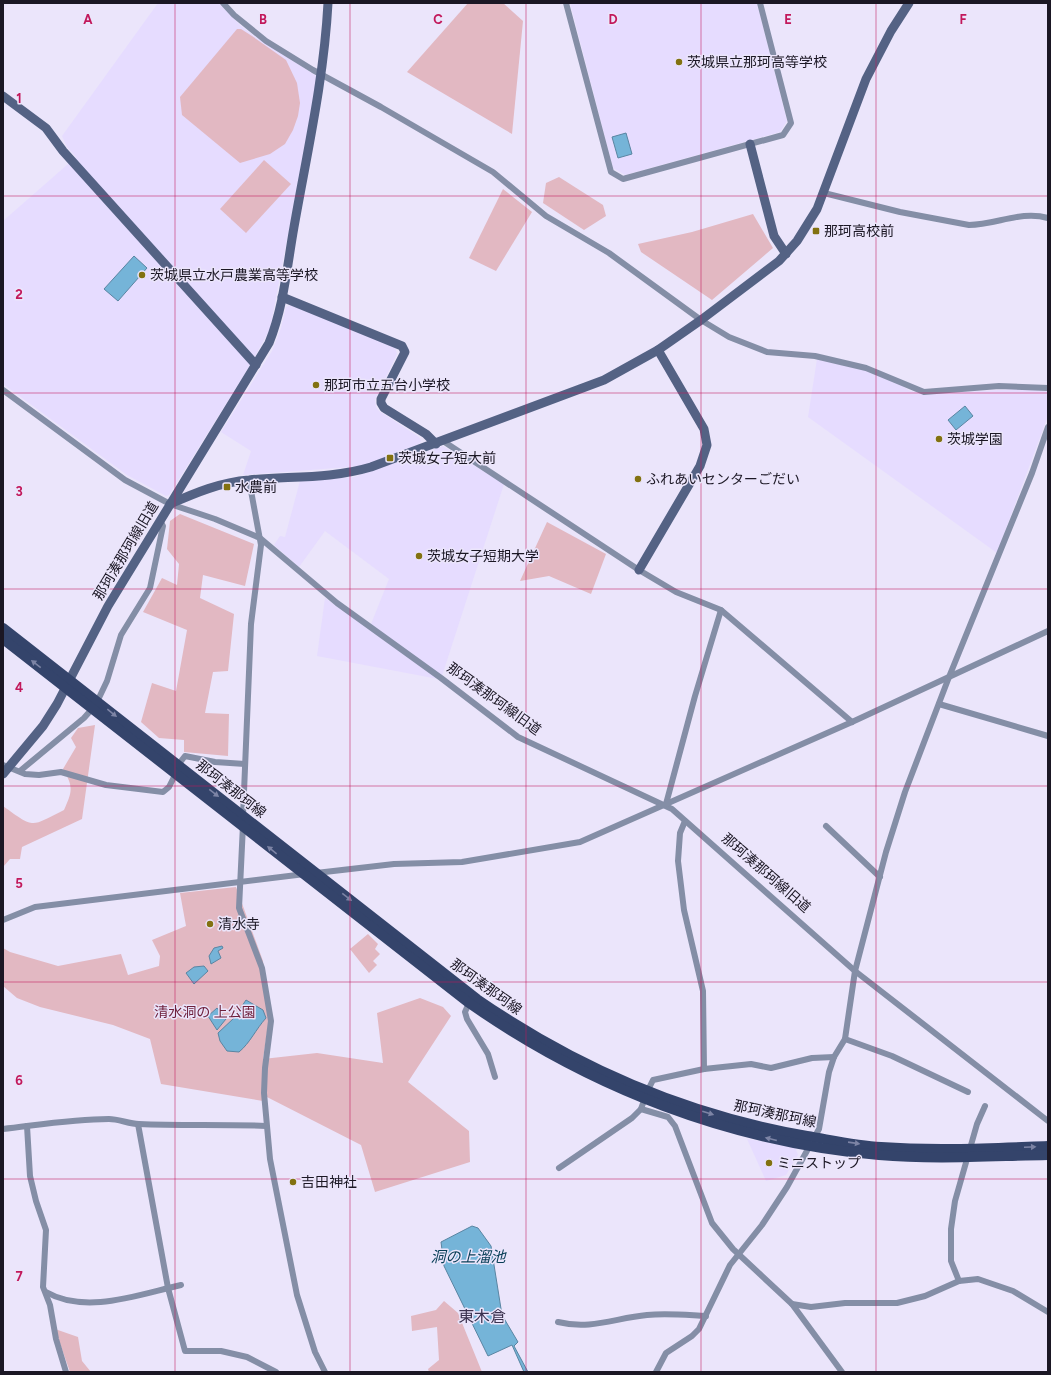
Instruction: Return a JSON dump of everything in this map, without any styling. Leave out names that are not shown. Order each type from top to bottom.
[{"type":"main road","name":"那珂湊那珂線","points":[[3,628],[68,685]]},
{"type":"main road","name":"那珂湊那珂線","points":[[3,639],[68,685],[177,769],[243,816],[413,950],[500,1015],[567,1055],[600,1072],[644,1100]]},
{"type":"main road","name":"那珂湊那珂線","points":[[177,769],[302,874],[469,1003],[550,1055],[644,1100],[738,1122],[812,1142],[970,1152],[1048,1155]]},
{"type":"main road","name":"那珂湊那珂線","points":[[970,1152],[1048,1146]]},
{"type":"street","points":[[223,3],[234,15],[266,41],[313,70],[493,172],[546,216],[610,253],[701,320],[729,337],[767,352],[815,356],[849,363],[878,372],[924,392],[999,386],[1048,388]]},
{"type":"street","points":[[170,504],[256,365],[274,331],[282,297],[322,74],[328,3]]},
{"type":"street","points":[[566,3],[611,172],[623,179],[783,135],[791,123],[760,3]]},
{"type":"street","points":[[170,504],[210,488],[249,480],[351,472],[439,442],[604,380],[658,350],[701,320],[786,254],[809,223],[824,193],[857,100],[892,31],[909,3]]},
{"type":"street","points":[[3,96],[46,128],[68,156],[256,365]]},
{"type":"street","points":[[750,144],[774,236],[786,254]]},
{"type":"street","points":[[824,193],[900,212],[969,225],[978,225],[1016,216],[1048,218]]},
{"type":"street","points":[[282,297],[402,346],[405,352],[381,399],[381,403],[384,408],[639,570],[676,592],[721,610],[852,722]]},
{"type":"street","points":[[639,570],[704,459],[707,445],[704,429],[658,350]]},
{"type":"street","points":[[3,390],[126,480],[170,504]]},
{"type":"street","points":[[656,1372],[666,1353],[696,1333],[706,1316],[722,1280],[738,1254],[762,1225],[787,1187],[821,1124],[829,1072],[834,1057],[844,1039],[856,971],[880,877],[905,792],[938,704],[1032,474],[1048,427]]},
{"type":"street","points":[[249,480],[261,545],[251,624],[239,908],[262,968],[270,1008],[271,1021],[265,1068],[264,1093],[270,1159],[294,1282],[315,1352],[325,1372]]},
{"type":"street","name":"那珂湊那珂線旧道","points":[[3,774],[6,766],[43,726],[68,685],[108,606],[170,504],[215,519],[260,538],[337,603],[441,678],[518,737],[672,809],[856,971],[1048,1121]]},
{"type":"street","points":[[20,771],[79,722],[95,705],[107,681],[120,635],[150,588],[163,526],[160,520]]},
{"type":"street","points":[[664,804],[721,610]]},
{"type":"street","points":[[3,920],[35,907],[394,864],[462,862],[580,842],[852,722],[1048,631]]},
{"type":"street","points":[[938,704],[1048,736]]},
{"type":"street","points":[[6,766],[26,774],[39,775],[61,772],[106,785],[163,792],[169,788],[177,769],[185,756],[215,762],[245,764]]},
{"type":"street","points":[[685,821],[679,838],[678,860],[684,910],[703,991],[704,1068]]},
{"type":"street","points":[[826,826],[880,877]]},
{"type":"street","points":[[469,1003],[465,1012],[467,1019],[488,1054],[495,1077]]},
{"type":"street","points":[[844,1039],[892,1056],[968,1092]]},
{"type":"street","points":[[560,1168],[632,1118],[644,1100],[653,1080],[704,1068],[751,1064],[771,1068],[812,1058],[834,1057]]},
{"type":"street","points":[[644,1100],[668,1117],[675,1126],[712,1223],[738,1254],[792,1304],[842,1372]]},
{"type":"street","points":[[959,1281],[951,1261],[951,1229],[955,1201],[977,1124],[985,1106]]},
{"type":"street","points":[[3,1129],[56,1121],[76,1122],[111,1119],[138,1124],[219,1124],[266,1126]]},
{"type":"street","points":[[138,1124],[168,1288],[185,1351],[221,1352],[246,1357],[276,1372]]},
{"type":"street","points":[[26,1126],[30,1176],[36,1201],[46,1230],[43,1287],[46,1292],[56,1339],[66,1372]]},
{"type":"street","points":[[792,1304],[811,1307],[845,1303],[897,1303],[925,1296],[959,1281],[978,1279],[1017,1293],[1048,1312]]},
{"type":"street","points":[[46,1292],[55,1298],[70,1301],[94,1302],[118,1300],[181,1284]]},
{"type":"street","points":[[558,1322],[570,1325],[602,1324],[647,1315],[706,1316]]},
{"type":"shaded area","name":"茨城県立水戸農業高等学校","points":[[158,3],[219,3],[240,25],[254,36],[318,77],[270,329],[249,367],[169,495],[166,496],[127,475],[3,384],[3,221],[76,157],[67,147],[62,136]]},
{"type":"shaded area","name":"茨城県立那珂高等学校","points":[[570,3],[757,3],[787,121],[780,132],[625,175],[613,168]]},
{"type":"shaded area","name":"那珂市立五台小学校","points":[[291,305],[395,347],[397,354],[375,400],[376,407],[379,411],[419,437],[421,441],[419,444],[363,466],[243,475],[251,451],[221,432],[272,351],[281,328],[286,307]]},
{"type":"shaded area","name":"茨城学園","points":[[817,359],[871,372],[898,383],[910,391],[926,394],[1018,389],[1048,391],[1048,416],[997,553],[808,417]]},
{"type":"shaded area","name":"茨城女子短期大学","points":[[443,446],[504,484],[442,676],[438,679],[317,656],[325,598],[369,629],[389,579],[325,531],[299,567],[274,545],[280,536],[285,537],[300,481],[354,477]]},
{"type":"shaded area","points":[[747,1139],[795,1147],[798,1155],[786,1175],[766,1181]]},
{"type":"green space","points":[[468,3],[503,3],[523,21],[512,134],[407,72]]},
{"type":"green space","points":[[237,29],[241,29],[286,60],[297,83],[300,103],[298,116],[293,130],[285,144],[270,154],[240,163],[182,115],[180,97]]},
{"type":"green space","points":[[264,160],[291,184],[246,233],[220,209]]},
{"type":"green space","points":[[559,177],[603,205],[606,216],[584,230],[543,203],[546,183]]},
{"type":"green space","points":[[503,189],[532,212],[496,271],[469,258]]},
{"type":"green space","points":[[753,214],[773,248],[712,300],[641,252],[638,244],[692,232]]},
{"type":"green space","points":[[180,514],[254,544],[245,586],[203,575],[200,598],[234,614],[228,671],[213,672],[205,713],[229,714],[228,756],[184,752],[184,740],[159,738],[141,722],[152,683],[176,691],[187,630],[143,612],[162,578],[177,585],[179,564],[167,549],[170,521]]},
{"type":"green space","points":[[547,522],[606,554],[591,594],[549,576],[520,581]]},
{"type":"green space","points":[[95,725],[82,819],[22,847],[20,859],[10,859],[3,867],[3,806],[21,819],[33,823],[45,820],[64,810],[71,790],[69,780],[63,769],[76,747],[71,738],[78,728]]},
{"type":"green space","name":"清水洞の 上公園","points":[[236,887],[263,961],[269,1019],[263,1059],[317,1053],[383,1063],[377,1013],[420,998],[443,1007],[451,1016],[408,1082],[469,1131],[470,1162],[375,1192],[361,1145],[263,1095],[263,1101],[161,1084],[150,1039],[113,1025],[40,1007],[17,998],[3,986],[3,948],[10,952],[58,966],[121,954],[128,975],[159,966],[160,956],[152,940],[186,926],[180,893]]},
{"type":"green space","points":[[368,934],[378,944],[375,949],[380,954],[373,961],[377,965],[369,973],[350,949]]},
{"type":"green space","points":[[444,1301],[458,1313],[482,1372],[429,1372],[428,1369],[439,1360],[437,1327],[412,1331],[411,1316],[436,1310]]},
{"type":"green space","points":[[55,1329],[78,1337],[82,1361],[91,1372],[70,1372]]},
{"type":"water","points":[[626,133],[632,154],[618,158],[612,137]]},
{"type":"water","points":[[134,256],[147,268],[118,301],[104,289]]},
{"type":"water","points":[[965,406],[973,416],[956,430],[948,420]]},
{"type":"water","points":[[222,946],[223,948],[218,951],[221,958],[211,964],[209,956],[214,948]]},
{"type":"water","points":[[204,966],[208,971],[194,984],[186,973],[194,967]]},
{"type":"water","points":[[246,1000],[263,1010],[266,1018],[239,1052],[227,1051],[220,1041],[218,1033],[234,1018]]},
{"type":"water","points":[[217,1008],[226,1019],[217,1030],[208,1016]]},
{"type":"water","name":"洞の上溜池","points":[[472,1226],[478,1228],[491,1246],[502,1315],[518,1342],[514,1346],[528,1372],[524,1372],[512,1345],[488,1356],[444,1266],[441,1242]]},
{"type":"place","name":"茨城県立那珂高等学校","points":[[679,62]]},
{"type":"place","name":"那珂高校前","points":[[816,231]]},
{"type":"place","name":"茨城県立水戸農業高等学校","points":[[142,275]]},
{"type":"place","name":"那珂市立五台小学校","points":[[316,385]]},
{"type":"place","name":"茨城学園","points":[[939,439]]},
{"type":"place","name":"茨城女子短大前","points":[[390,458]]},
{"type":"place","name":"ふれあいセンターごだい","points":[[638,479]]},
{"type":"place","name":"水農前","points":[[227,487]]},
{"type":"place","name":"茨城女子短期大学","points":[[419,556]]},
{"type":"place","name":"清水寺","points":[[210,924]]},
{"type":"place","name":"ミニストップ","points":[[769,1163]]},
{"type":"place","name":"吉田神社","points":[[293,1182]]},
{"type":"district","name":"東木倉","points":[[482,1316]]}]
